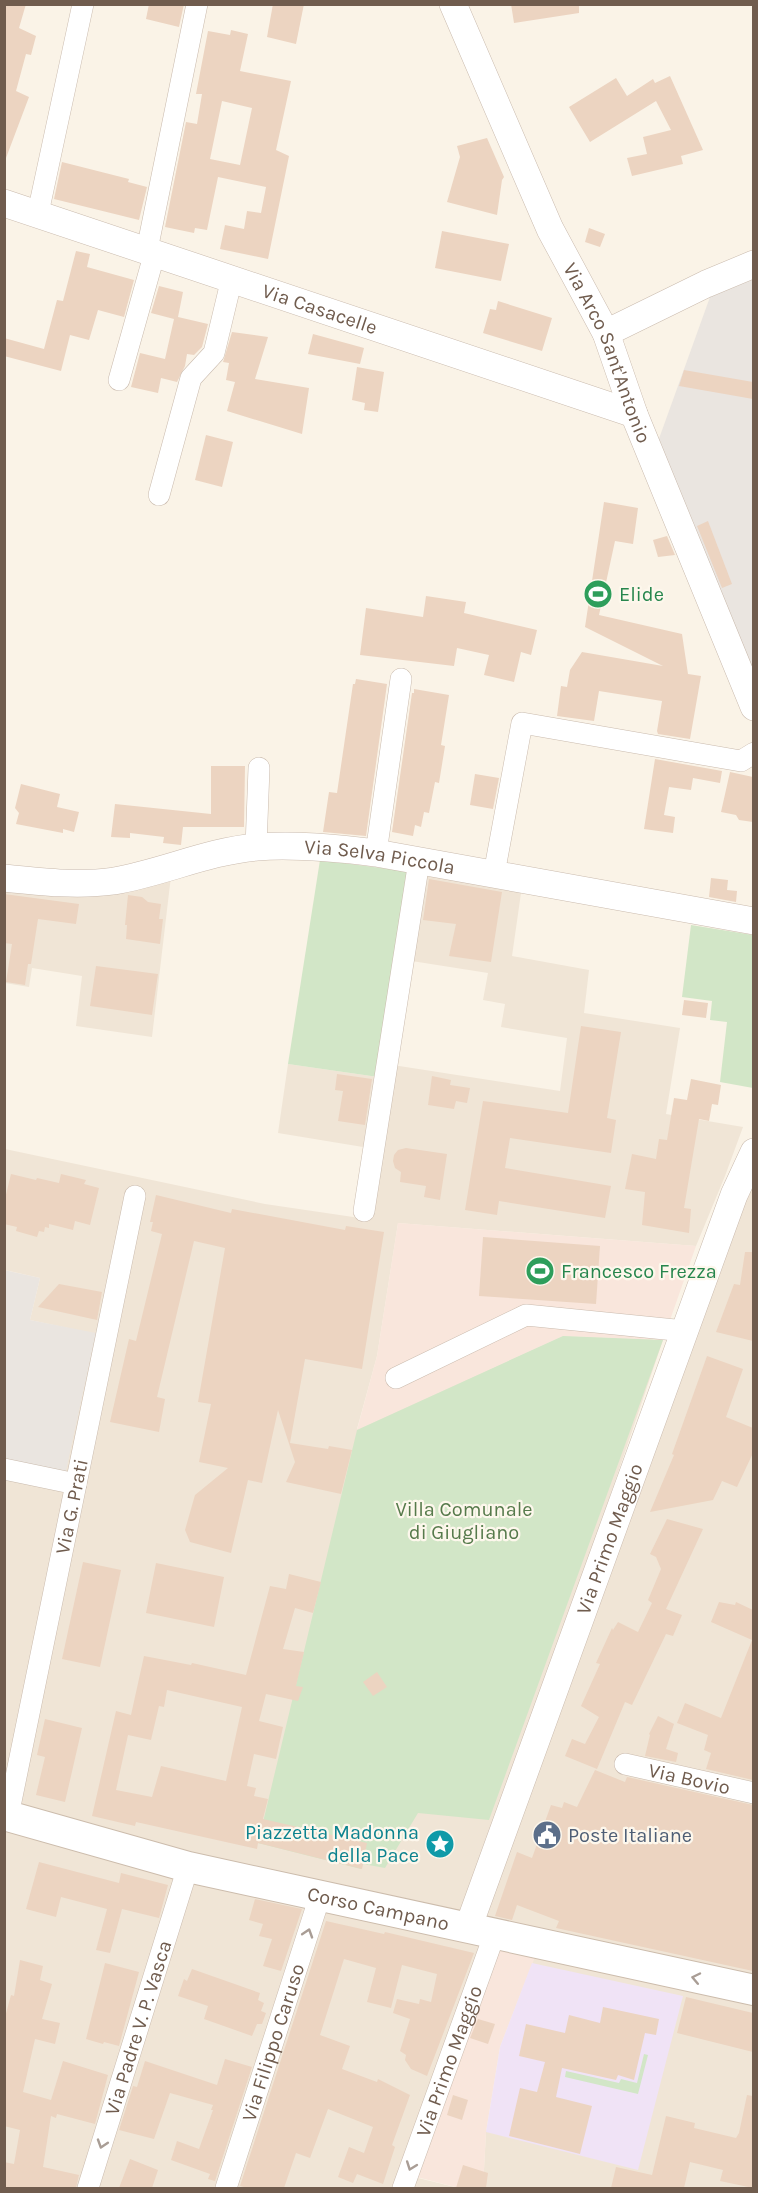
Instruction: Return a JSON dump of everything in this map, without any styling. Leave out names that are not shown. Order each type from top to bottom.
[{"type":"main road","name":"Corso Campano","points":[[6,1816],[188,1867],[753,1990]]},
{"type":"street","points":[[38,213],[83,4]]},
{"type":"street","points":[[119,380],[151,251],[197,4]]},
{"type":"street","name":"Via Arco Sant'Antonio","points":[[453,4],[550,229],[606,333],[634,414],[753,707]]},
{"type":"street","name":"Via Casacelle","points":[[4,203],[634,414]]},
{"type":"street","points":[[606,333],[706,284],[753,264]]},
{"type":"street","points":[[159,495],[191,378],[214,353],[232,278]]},
{"type":"street","points":[[376,853],[401,679]]},
{"type":"street","points":[[494,874],[522,723],[741,761],[753,753]]},
{"type":"street","points":[[256,847],[259,768]]},
{"type":"street","name":"Via Selva Piccola","points":[[4,878],[62,883],[114,881],[208,856],[256,847],[315,847],[376,853],[753,921]]},
{"type":"street","points":[[364,1211],[419,861]]},
{"type":"street","name":"Via Primo Maggio","points":[[403,2188],[481,1930],[685,1330],[734,1195],[753,1152]]},
{"type":"street","name":"Via G. Prati","points":[[6,1816],[135,1196]]},
{"type":"street","points":[[396,1378],[526,1315],[685,1330]]},
{"type":"street","points":[[4,1469],[76,1484]]},
{"type":"street","name":"Via Bovio","points":[[625,1764],[753,1793]]},
{"type":"street","name":"Via Padre V. P. Vasca","points":[[88,2188],[188,1867]]},
{"type":"street","name":"Via Filippo Caruso","points":[[226,2188],[320,1896]]},
{"type":"shaded area","points":[[753,279],[753,687],[656,447],[710,297]]},
{"type":"shaded area","points":[[413,866],[522,886],[512,956],[589,970],[584,1013],[680,1028],[666,1114],[743,1127],[696,1246],[398,1223],[377,1356],[357,1429],[563,1336],[663,1340],[466,1920],[5,1809],[4,1479],[96,1334],[30,1320],[40,1278],[5,1270],[5,1149],[265,1204],[360,1218],[369,1148],[278,1133],[288,1064],[378,1077],[380,1063],[560,1091],[567,1038],[501,1027],[505,1004],[483,1000],[488,973],[399,959]]},
{"type":"shaded area","points":[[171,876],[152,1037],[76,1026],[82,976],[32,968],[29,987],[5,983],[4,889]]},
{"type":"shaded area","points":[[753,1167],[753,1986],[477,1924]]},
{"type":"shaded area","points":[[398,1223],[696,1246],[663,1340],[563,1336],[357,1430],[377,1356]]},
{"type":"shaded area","points":[[4,1270],[40,1278],[30,1320],[96,1333],[62,1489],[5,1479]]},
{"type":"shaded area","points":[[4,1821],[499,1940],[414,2177],[459,2188],[5,2188]]},
{"type":"shaded area","points":[[499,1940],[538,1949],[500,2047],[486,2132],[483,2188],[459,2188],[413,2176]]},
{"type":"shaded area","points":[[538,1949],[753,1996],[753,2188],[483,2188],[486,2132],[532,1963]]},
{"type":"shaded area","points":[[532,1963],[683,1996],[638,2170],[486,2132],[500,2047]]},
{"type":"green space","points":[[320,860],[412,872],[378,1077],[288,1064]]},
{"type":"green space","points":[[691,925],[753,935],[753,1088],[720,1082],[727,1022],[710,1020],[712,1001],[682,997]]},
{"type":"green space","name":"Villa Comunale di Giugliano","points":[[563,1336],[663,1340],[489,1820],[418,1813],[385,1868],[363,1864],[361,1869],[258,1843],[357,1430]]},
{"type":"green space","points":[[644,2054],[648,2055],[638,2094],[565,2077],[566,2071],[619,2083],[621,2079],[637,2083]]},
{"type":"building","points":[[4,4],[26,4],[19,28],[36,36],[31,55],[26,54],[16,91],[29,97],[6,158]]},
{"type":"building","points":[[149,4],[184,4],[179,27],[146,19]]},
{"type":"building","points":[[273,4],[304,4],[296,44],[267,37]]},
{"type":"building","points":[[511,4],[579,4],[579,13],[514,23]]},
{"type":"building","points":[[231,30],[248,34],[240,71],[291,81],[276,150],[289,156],[268,259],[220,249],[225,225],[244,229],[247,211],[261,213],[266,187],[218,177],[207,230],[195,228],[194,233],[165,227],[186,122],[197,124],[202,94],[196,94],[208,31],[230,35]],"holes":[[[222,101],[252,108],[240,165],[210,159]]]},
{"type":"building","points":[[670,76],[703,150],[681,156],[683,164],[632,176],[627,158],[647,154],[643,137],[671,130],[656,101],[590,142],[569,107],[616,78],[627,96],[653,79],[655,83]]},
{"type":"building","points":[[487,138],[504,177],[497,215],[447,202],[460,157],[457,146]]},
{"type":"building","points":[[62,162],[129,179],[128,182],[147,187],[139,220],[54,199]]},
{"type":"building","points":[[589,228],[605,234],[600,247],[585,242]]},
{"type":"building","points":[[442,231],[509,244],[501,281],[435,268]]},
{"type":"building","points":[[76,251],[90,254],[87,267],[134,280],[124,317],[98,310],[89,340],[70,335],[61,371],[4,356],[4,338],[44,349],[57,300],[63,301]]},
{"type":"building","points":[[159,286],[183,292],[178,317],[208,324],[202,347],[194,355],[187,354],[185,366],[177,382],[161,378],[158,393],[131,387],[140,353],[165,359],[174,319],[151,313]]},
{"type":"building","points":[[498,301],[552,318],[542,351],[483,333],[490,309],[496,310]]},
{"type":"building","points":[[232,332],[268,337],[255,379],[309,388],[302,434],[227,411],[235,382],[226,380],[229,363],[223,362]]},
{"type":"building","points":[[313,334],[364,348],[360,364],[308,354]]},
{"type":"building","points":[[357,367],[384,372],[378,412],[364,410],[365,403],[352,400]]},
{"type":"building","points":[[684,370],[753,382],[753,399],[679,386]]},
{"type":"building","points":[[206,435],[233,442],[222,487],[195,480]]},
{"type":"building","points":[[604,502],[638,508],[633,544],[615,541],[599,615],[682,634],[688,674],[701,676],[690,739],[658,734],[662,701],[599,691],[594,721],[557,716],[561,686],[567,687],[570,670],[582,652],[663,666],[585,627]]},
{"type":"building","points":[[708,521],[732,584],[722,588],[697,526]]},
{"type":"building","points":[[667,536],[675,555],[658,557],[653,540]]},
{"type":"building","points":[[426,596],[466,602],[464,613],[537,630],[531,655],[521,652],[514,682],[484,675],[489,655],[457,648],[454,666],[360,655],[366,608],[423,617]]},
{"type":"building","points":[[356,679],[387,684],[366,836],[323,832],[329,792],[337,793],[353,684]]},
{"type":"building","points":[[414,689],[449,695],[441,745],[445,746],[439,783],[435,782],[429,813],[424,812],[421,827],[415,825],[413,836],[392,832]]},
{"type":"building","points":[[655,759],[722,771],[720,783],[693,778],[691,790],[669,787],[664,815],[675,817],[673,833],[644,829]]},
{"type":"building","points":[[211,766],[245,766],[244,827],[183,827],[181,845],[163,843],[164,837],[130,833],[130,838],[111,837],[115,804],[211,814]]},
{"type":"building","points":[[730,772],[753,777],[753,822],[739,820],[736,815],[721,812]]},
{"type":"building","points":[[475,774],[499,778],[493,809],[470,805]]},
{"type":"building","points":[[21,784],[60,794],[57,807],[79,812],[74,832],[63,829],[63,833],[16,824],[19,813],[15,808]]},
{"type":"building","points":[[711,878],[728,880],[727,890],[737,891],[736,902],[709,897]]},
{"type":"building","points":[[429,879],[502,892],[491,962],[449,956],[456,924],[423,920]]},
{"type":"building","points":[[4,894],[79,904],[76,924],[38,919],[31,964],[28,964],[25,985],[6,982],[12,944],[4,943]]},
{"type":"building","points":[[128,895],[161,904],[159,919],[163,919],[160,944],[126,939]]},
{"type":"building","points":[[96,966],[158,974],[152,1015],[90,1006]]},
{"type":"building","points":[[684,1000],[708,1003],[706,1018],[682,1015]]},
{"type":"building","points":[[581,1026],[621,1032],[607,1118],[616,1120],[611,1153],[510,1138],[505,1168],[611,1186],[605,1218],[499,1201],[497,1215],[465,1210],[483,1101],[568,1113]]},
{"type":"building","points":[[337,1074],[372,1079],[365,1125],[338,1121],[343,1091],[335,1090]]},
{"type":"building","points":[[432,1076],[451,1080],[450,1085],[470,1088],[467,1103],[456,1101],[454,1109],[428,1105]]},
{"type":"building","points":[[691,1079],[721,1085],[718,1105],[712,1104],[709,1121],[699,1119],[684,1208],[691,1209],[689,1233],[642,1225],[645,1192],[625,1189],[632,1154],[656,1159],[659,1139],[667,1140],[674,1098],[687,1100]]},
{"type":"building","points":[[406,1148],[447,1154],[440,1200],[424,1197],[426,1186],[400,1182],[401,1172],[395,1168],[394,1155],[398,1150]]},
{"type":"building","points":[[11,1174],[59,1183],[61,1174],[86,1180],[84,1184],[99,1188],[90,1225],[75,1221],[73,1230],[49,1224],[49,1228],[45,1227],[44,1232],[39,1231],[37,1237],[16,1231],[17,1227],[4,1224],[4,1203]]},
{"type":"building","points":[[156,1195],[231,1213],[232,1209],[345,1230],[346,1226],[384,1232],[362,1369],[305,1359],[290,1443],[352,1450],[341,1494],[286,1482],[295,1462],[278,1410],[262,1483],[248,1480],[231,1553],[190,1542],[185,1530],[195,1495],[228,1468],[199,1462],[211,1404],[198,1402],[225,1248],[194,1241],[157,1397],[165,1399],[159,1432],[110,1422],[129,1339],[136,1341],[162,1234],[151,1231],[153,1222],[150,1222]]},
{"type":"building","name":"Francesco Frezza","points":[[483,1237],[600,1246],[596,1304],[479,1296]]},
{"type":"building","points":[[745,1252],[753,1252],[753,1341],[716,1332],[734,1284],[740,1285]]},
{"type":"building","points":[[59,1284],[102,1292],[97,1320],[38,1307]]},
{"type":"building","points":[[707,1356],[743,1369],[726,1417],[753,1428],[753,1453],[737,1487],[722,1481],[713,1500],[650,1512],[674,1455],[672,1454]]},
{"type":"building","points":[[667,1519],[703,1529],[666,1609],[682,1615],[673,1636],[666,1634],[632,1705],[625,1702],[597,1769],[565,1756],[572,1739],[585,1744],[599,1717],[581,1706],[600,1664],[596,1663],[612,1628],[613,1630],[618,1622],[638,1632],[652,1603],[648,1600],[661,1569],[656,1557],[650,1554]]},
{"type":"building","points":[[83,1562],[121,1570],[100,1667],[62,1659]]},
{"type":"building","points":[[156,1563],[224,1577],[214,1627],[146,1613]]},
{"type":"building","points":[[289,1574],[321,1582],[313,1613],[295,1608],[283,1649],[304,1652],[296,1686],[303,1687],[298,1701],[266,1694],[259,1721],[283,1727],[276,1759],[254,1754],[247,1786],[256,1788],[254,1796],[268,1799],[263,1819],[367,1843],[362,1869],[258,1843],[257,1849],[136,1822],[135,1826],[92,1816],[116,1711],[131,1715],[144,1656],[191,1665],[192,1663],[246,1675],[270,1586],[286,1589]],"holes":[[[167,1690],[242,1707],[226,1781],[161,1766],[152,1797],[116,1790],[128,1735],[151,1740],[159,1706],[164,1707]]]},
{"type":"building","points":[[719,1602],[735,1605],[736,1602],[753,1610],[753,1780],[706,1769],[711,1753],[704,1750],[708,1735],[677,1723],[685,1703],[721,1718],[752,1640],[711,1622]]},
{"type":"building","points":[[377,1672],[387,1687],[373,1696],[363,1682]]},
{"type":"building","points":[[658,1716],[674,1724],[666,1749],[678,1753],[676,1762],[645,1756],[649,1734]]},
{"type":"building","points":[[45,1719],[82,1728],[65,1802],[36,1795],[45,1757],[37,1755]]},
{"type":"building","points":[[595,1770],[625,1782],[627,1777],[753,1805],[753,1971],[556,1928],[559,1921],[517,1905],[512,1920],[495,1916],[517,1852],[532,1858],[551,1805],[562,1808],[564,1802],[577,1807]]},
{"type":"building","points":[[39,1862],[119,1883],[121,1873],[168,1885],[159,1918],[122,1909],[110,1953],[96,1950],[107,1909],[61,1897],[56,1917],[26,1909]]},
{"type":"building","points":[[255,1899],[302,1909],[281,1971],[263,1966],[272,1939],[259,1936],[263,1924],[249,1920]]},
{"type":"building","points":[[326,1921],[474,1953],[427,2076],[411,2069],[405,2060],[406,2055],[400,2051],[410,2019],[393,2013],[397,1999],[419,2004],[420,1999],[431,2002],[437,1974],[402,1965],[391,2008],[367,2002],[376,1968],[344,1959],[320,2035],[350,2046],[342,2069],[377,2082],[378,2079],[410,2095],[392,2145],[395,2147],[383,2184],[357,2174],[353,2183],[338,2177],[349,2147],[364,2153],[373,2127],[328,2109],[310,2158],[296,2153],[284,2188],[240,2186]]},
{"type":"building","points":[[20,1960],[43,1966],[40,1980],[52,1984],[42,2019],[60,2023],[55,2044],[35,2039],[23,2092],[51,2100],[63,2061],[108,2075],[95,2124],[57,2114],[56,2118],[51,2116],[43,2167],[79,2175],[76,2188],[4,2188],[4,2162],[14,2164],[20,2130],[4,2126],[4,2021],[11,1995],[14,1996]]},
{"type":"building","points":[[105,1963],[139,1972],[119,2046],[86,2039]]},
{"type":"building","points":[[192,1969],[260,1993],[258,2000],[264,2003],[261,2011],[266,2013],[262,2024],[257,2024],[252,2036],[204,2019],[208,2006],[178,1996],[184,1979],[187,1981]]},
{"type":"building","points":[[686,1997],[753,2013],[753,2052],[677,2033]]},
{"type":"building","points":[[603,2007],[659,2019],[656,2035],[645,2033],[634,2080],[618,2075],[616,2080],[562,2068],[556,2097],[592,2106],[580,2154],[509,2136],[520,2088],[537,2092],[545,2062],[519,2056],[526,2024],[565,2033],[569,2015],[600,2023]]},
{"type":"building","points":[[478,2019],[495,2024],[488,2044],[470,2038]]},
{"type":"building","points":[[225,2059],[252,2067],[215,2181],[208,2179],[210,2174],[171,2160],[177,2141],[199,2149],[213,2105],[170,2093],[154,2139],[119,2130],[133,2086],[137,2087],[145,2061],[217,2085]]},
{"type":"building","points":[[453,2095],[468,2100],[462,2120],[447,2115]]},
{"type":"building","points":[[747,2095],[753,2096],[753,2188],[720,2181],[723,2170],[690,2162],[684,2188],[611,2188],[616,2167],[652,2175],[666,2116],[695,2123],[694,2128],[736,2138]]},
{"type":"building","points":[[130,2159],[158,2170],[152,2188],[119,2188]]},
{"type":"building","points":[[463,2165],[488,2173],[486,2188],[456,2188]]},
{"type":"place","name":"Elide","points":[[598,594]]},
{"type":"place","name":"Francesco Frezza","points":[[540,1271]]},
{"type":"place","name":"Poste Italiane","points":[[547,1835]]},
{"type":"place","name":"Piazzetta Madonna della Pace","points":[[440,1844]]}]
